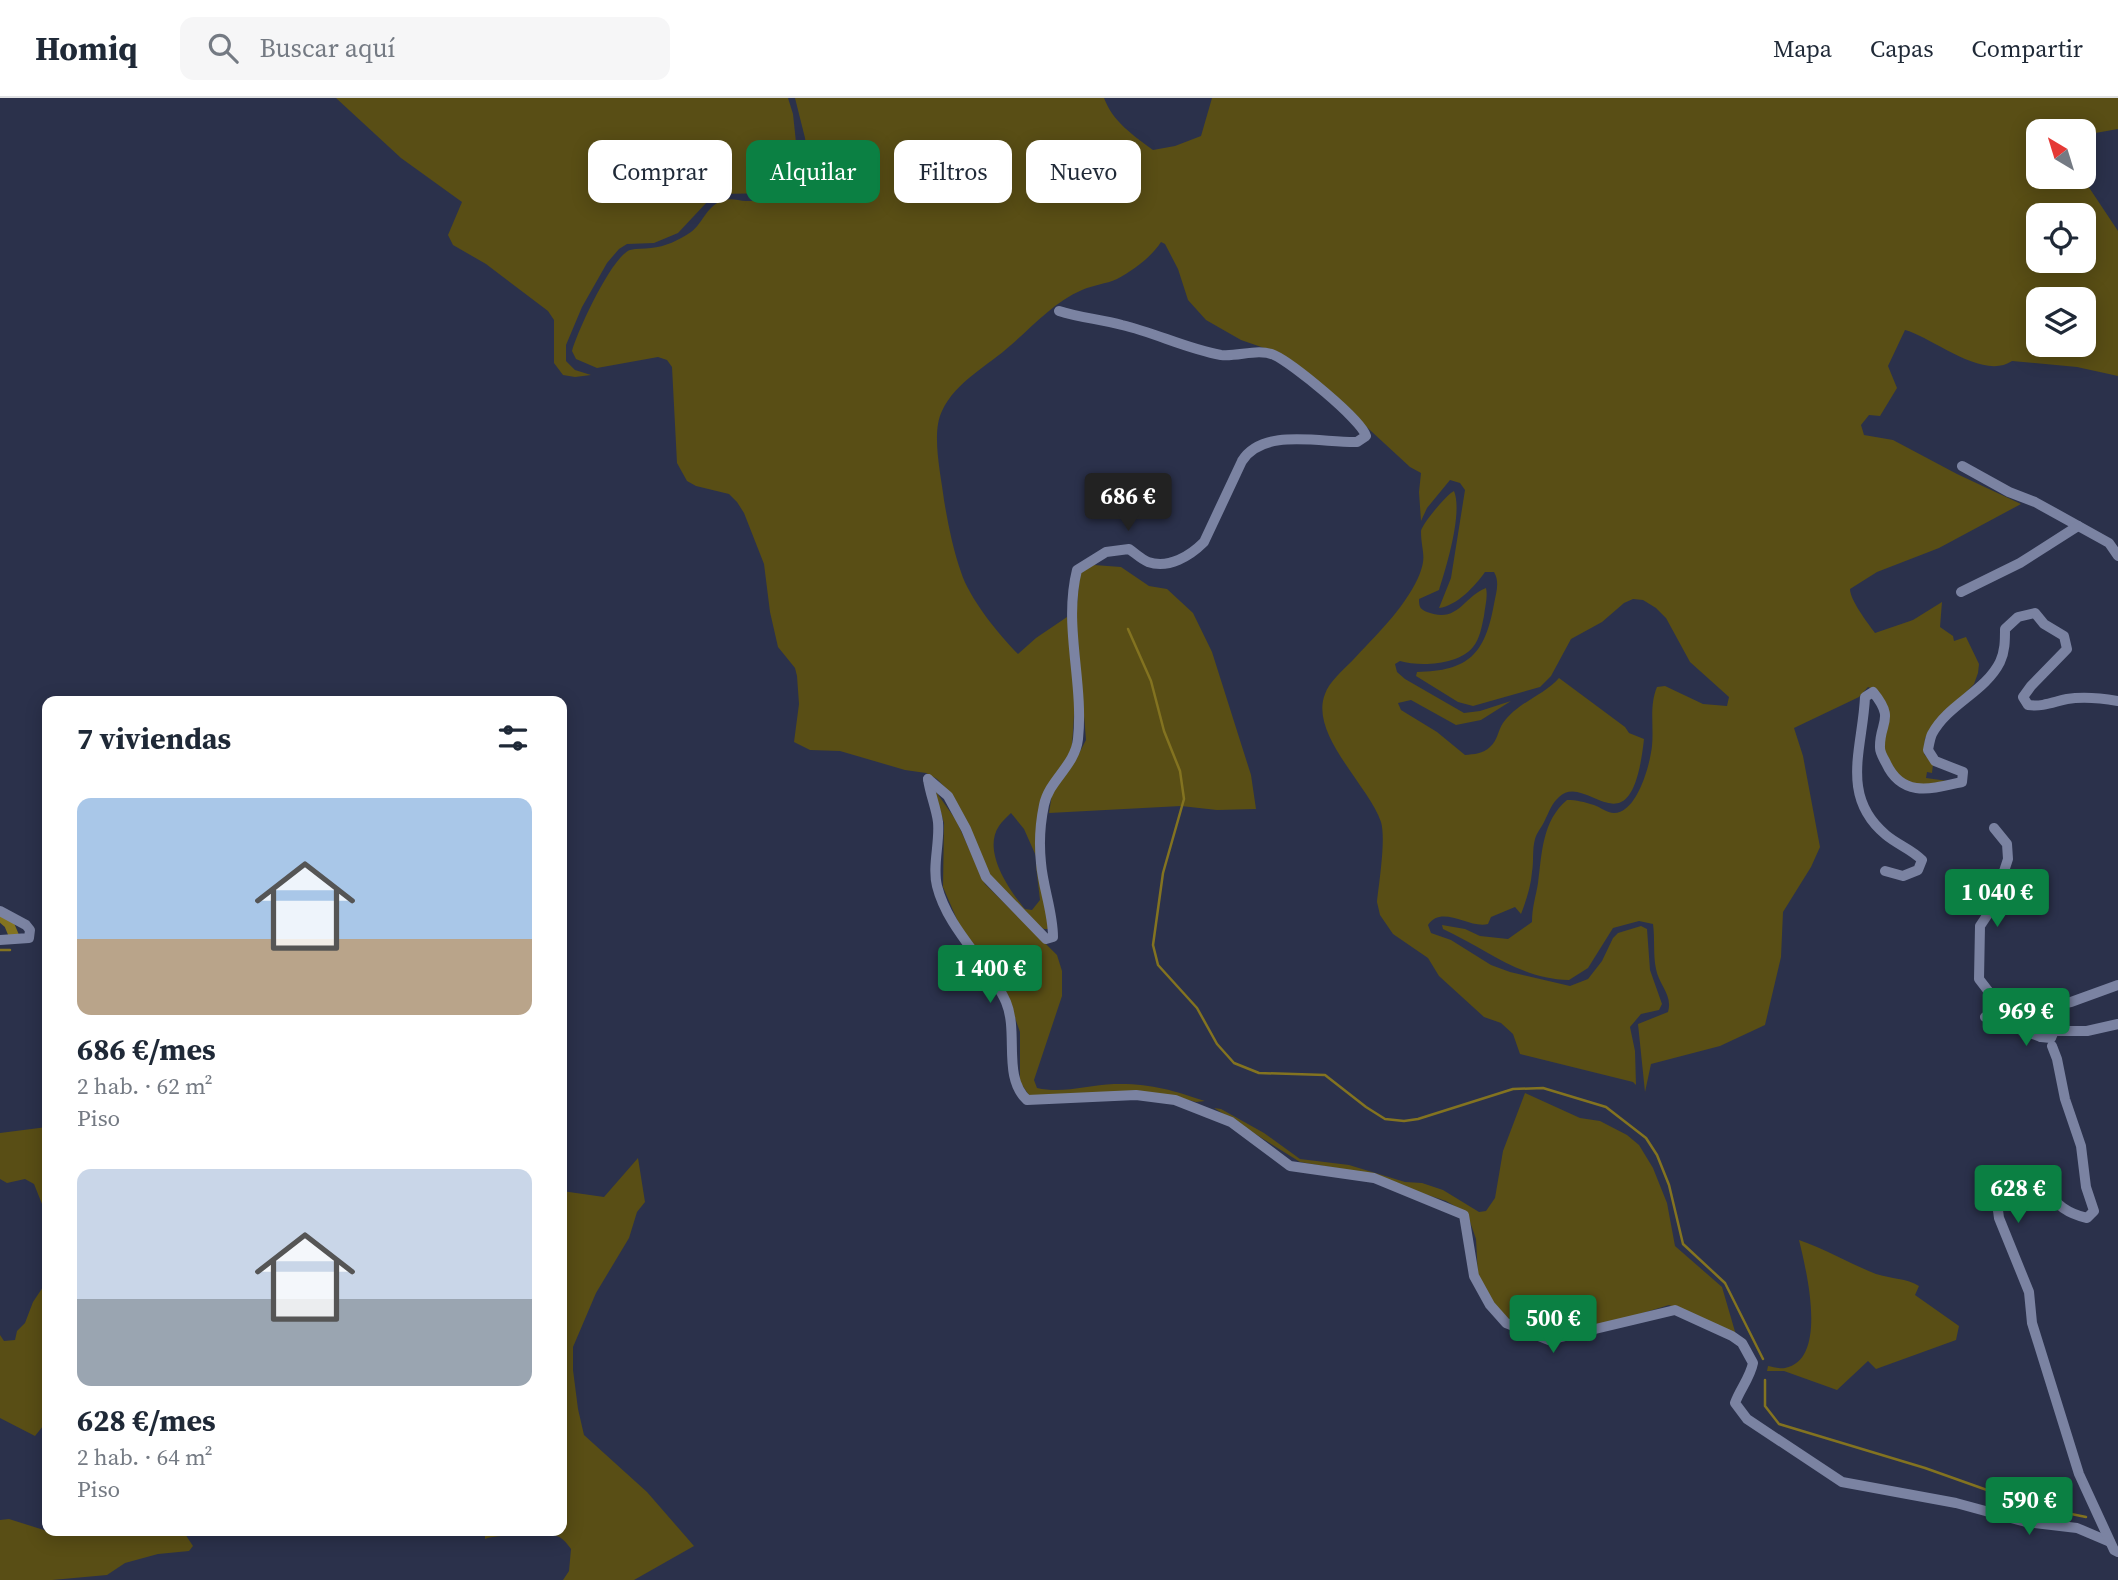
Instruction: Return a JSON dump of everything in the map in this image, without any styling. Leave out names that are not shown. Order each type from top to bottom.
[{"type":"street","points":[[1059,311],[1083,319],[1121,324],[1223,355],[1274,355],[1304,374],[1359,424],[1366,436],[1357,442],[1278,440],[1258,444],[1248,451],[1242,461],[1204,542],[1196,551],[1182,559],[1161,564],[1146,561],[1129,549],[1106,552],[1077,570],[1070,616],[1076,665],[1078,741],[1070,763],[1049,790],[1040,830],[1041,863],[1053,937],[1046,939],[986,877],[966,829],[948,796],[928,779],[938,821],[936,884],[943,903],[1005,1001],[1013,1032],[1014,1081],[1018,1091],[1027,1100],[1136,1095],[1175,1100],[1231,1122],[1290,1166],[1374,1178],[1464,1215],[1474,1276],[1490,1305],[1506,1323],[1549,1340],[1675,1310],[1742,1343],[1753,1363],[1751,1374],[1735,1403],[1747,1419],[1842,1482],[1964,1505],[2026,1522],[2077,1528],[2110,1542]]},
{"type":"street","points":[[1962,466],[2109,543],[2118,556]]},
{"type":"street","points":[[1961,592],[2020,563],[2078,526]]},
{"type":"street","points":[[1885,871],[1903,876],[1918,870],[1922,860],[1912,850],[1887,836],[1871,818],[1859,792],[1856,766],[1865,697],[1873,692],[1882,703],[1886,720],[1879,750],[1890,773],[1909,788],[1933,788],[1962,782],[1963,772],[1935,761],[1928,750],[1932,734],[1999,663],[2004,647],[2004,629],[2018,617],[2035,613],[2044,624],[2064,636],[2067,649],[2023,697],[2028,705],[2043,707],[2067,699],[2092,697],[2118,701]]},
{"type":"street","points":[[1994,828],[2007,844],[2008,859],[1992,908],[1980,926],[1979,979],[1999,1004],[2041,1037]]},
{"type":"street","points":[[0,911],[30,930],[29,938],[0,940]]},
{"type":"street","points":[[2118,985],[2071,1002],[2034,1009],[2033,1018],[2054,1031],[2087,1031],[2118,1024]]},
{"type":"street","points":[[1984,1017],[2041,1037],[2050,1038],[2054,1031]]},
{"type":"street","points":[[2052,1046],[2065,1099],[2081,1146],[2085,1187],[2094,1211],[2087,1218],[2077,1216],[2058,1206],[2037,1181],[2025,1176],[2011,1180],[2000,1192],[1997,1203],[1999,1218],[2029,1292],[2032,1323],[2079,1474],[2110,1542],[2118,1552]]},
{"type":"shaded area","points":[[336,98],[788,98],[796,140],[746,140],[746,194],[732,194],[732,140],[588,140],[588,203],[706,203],[678,233],[654,243],[627,244],[607,263],[582,307],[566,345],[566,361],[575,370],[591,375],[575,377],[563,375],[554,363],[554,320],[548,311],[486,264],[453,245],[448,235],[462,202],[401,158]]},
{"type":"shaded area","points":[[795,98],[1104,98],[1118,121],[1140,140],[1026,140],[1026,203],[1141,203],[1141,141],[1153,150],[1175,146],[1201,136],[1212,98],[2118,98],[2118,129],[2096,133],[2096,119],[2026,119],[2026,189],[2090,189],[2118,231],[2118,376],[2077,367],[2012,361],[2000,366],[1987,366],[1958,356],[1905,330],[1888,366],[1897,388],[1880,416],[1869,415],[1861,425],[1864,435],[1893,440],[2021,504],[1939,548],[1877,572],[1850,589],[1856,605],[1875,633],[1913,620],[1942,602],[1940,627],[1953,636],[1954,641],[1966,637],[1979,664],[1974,684],[1925,738],[1924,754],[1933,764],[1932,773],[1927,772],[1926,778],[1955,782],[1938,785],[1908,784],[1892,770],[1882,749],[1889,721],[1876,690],[1868,687],[1859,697],[1794,728],[1803,756],[1820,847],[1783,912],[1781,957],[1765,1025],[1720,1046],[1651,1064],[1645,1092],[1638,1024],[1668,1012],[1669,1006],[1656,969],[1653,924],[1639,921],[1613,928],[1588,968],[1569,980],[1534,974],[1518,968],[1443,929],[1442,925],[1465,929],[1480,936],[1508,939],[1532,922],[1542,849],[1552,818],[1559,808],[1567,800],[1574,800],[1614,813],[1622,811],[1636,797],[1651,754],[1652,709],[1657,687],[1665,686],[1703,704],[1727,706],[1729,697],[1690,662],[1666,618],[1643,600],[1633,599],[1624,603],[1602,622],[1571,639],[1551,676],[1540,687],[1473,706],[1458,702],[1416,676],[1417,672],[1450,668],[1472,656],[1485,636],[1490,621],[1497,588],[1494,572],[1485,572],[1459,599],[1439,608],[1451,578],[1465,490],[1460,483],[1450,480],[1427,508],[1421,521],[1421,473],[1410,467],[1358,419],[1270,350],[1241,340],[1206,320],[1188,300],[1178,269],[1165,244],[1161,242],[1147,258],[1123,275],[1113,281],[1082,290],[1053,308],[964,382],[948,400],[937,431],[944,500],[961,572],[994,627],[1018,654],[1067,617],[1073,647],[1075,680],[1070,755],[1043,796],[1036,856],[1024,829],[1011,813],[999,826],[994,847],[1005,881],[1025,909],[1032,910],[1040,900],[1037,862],[1049,929],[1044,929],[1034,922],[990,877],[951,794],[937,779],[926,773],[905,770],[840,751],[810,750],[794,742],[799,704],[797,676],[795,668],[778,647],[764,564],[737,502],[729,494],[696,486],[687,481],[677,463],[672,367],[667,360],[658,357],[597,368],[576,359],[572,351],[605,280],[623,255],[630,250],[667,245],[677,240],[696,228],[718,203],[732,203],[732,199],[746,203],[880,203],[880,140],[805,140]]},
{"type":"shaded area","points":[[1454,491],[1455,526],[1439,590],[1419,599],[1419,604],[1421,609],[1427,612],[1446,615],[1486,588],[1480,632],[1473,647],[1458,658],[1428,664],[1400,661],[1395,664],[1397,672],[1464,713],[1511,701],[1481,720],[1456,725],[1411,700],[1398,703],[1401,710],[1437,732],[1465,755],[1478,753],[1493,744],[1509,716],[1559,678],[1625,727],[1629,733],[1644,739],[1638,775],[1629,795],[1619,803],[1607,803],[1582,793],[1570,792],[1554,802],[1535,839],[1531,883],[1521,914],[1515,907],[1491,917],[1488,924],[1441,917],[1428,925],[1431,933],[1451,940],[1491,965],[1570,986],[1588,979],[1618,933],[1641,926],[1647,929],[1650,970],[1662,1004],[1659,1010],[1641,1014],[1630,1027],[1635,1051],[1636,1085],[1633,1082],[1520,1054],[1513,1034],[1501,1023],[1484,1017],[1439,976],[1428,958],[1393,934],[1380,915],[1377,902],[1382,850],[1381,822],[1333,743],[1325,726],[1322,710],[1330,685],[1388,622],[1412,590],[1423,564],[1422,527]]},
{"type":"shaded area","points":[[1094,565],[1121,567],[1149,586],[1167,589],[1193,613],[1212,652],[1251,775],[1256,809],[1217,810],[1181,806],[1049,813],[1052,794],[1086,740],[1076,616],[1080,571]]},
{"type":"shaded area","points":[[934,789],[956,820],[985,884],[1057,955],[1062,971],[1062,996],[1034,1080],[1037,1088],[1066,1090],[1114,1084],[1139,1085],[1205,1101],[1196,1102],[1166,1094],[1029,1095],[1020,1082],[1020,1032],[1008,998],[958,922],[943,887],[944,823]]},
{"type":"shaded area","points":[[1525,1093],[1580,1118],[1600,1121],[1627,1135],[1639,1145],[1653,1168],[1667,1203],[1675,1246],[1722,1287],[1736,1335],[1669,1305],[1620,1320],[1550,1334],[1524,1327],[1510,1320],[1492,1304],[1478,1276],[1476,1239],[1467,1213],[1446,1201],[1354,1171],[1300,1162],[1214,1108],[1221,1109],[1264,1133],[1300,1159],[1349,1165],[1405,1182],[1422,1183],[1443,1190],[1479,1212],[1486,1211],[1495,1198],[1503,1151]]},
{"type":"shaded area","points":[[42,1128],[42,1204],[34,1184],[25,1179],[7,1183],[0,1179],[0,1133]]},
{"type":"shaded area","points":[[638,1158],[645,1202],[637,1212],[629,1238],[596,1293],[573,1347],[573,1370],[584,1435],[647,1492],[694,1546],[634,1580],[563,1580],[569,1571],[571,1549],[556,1536],[567,1536],[567,1192],[604,1197]]},
{"type":"shaded area","points":[[1799,1240],[1876,1274],[1909,1281],[1919,1286],[1915,1295],[1959,1326],[1956,1340],[1876,1369],[1868,1361],[1837,1390],[1784,1371],[1767,1371],[1768,1366],[1785,1368],[1799,1361],[1807,1349],[1811,1332],[1811,1312]]},
{"type":"shaded area","points":[[42,1288],[42,1427],[35,1436],[0,1418],[0,1335],[4,1341],[15,1340]]},
{"type":"shaded area","points":[[9,1519],[42,1529],[42,1536],[186,1536],[193,1546],[189,1551],[158,1554],[125,1563],[107,1575],[52,1580],[0,1580],[0,1520]]},
{"type":"waterway","points":[[1128,629],[1151,681],[1164,731],[1180,771],[1184,799],[1163,873],[1153,945],[1158,965],[1197,1008],[1217,1044],[1234,1063],[1259,1073],[1325,1075],[1385,1119],[1418,1119],[1513,1089],[1543,1088],[1606,1107],[1646,1138],[1657,1155],[1669,1185],[1683,1244],[1725,1283],[1763,1359]]},
{"type":"waterway","points":[[0,916],[9,924],[14,936]]},
{"type":"waterway","points":[[0,950],[10,950]]},
{"type":"waterway","points":[[1765,1380],[1765,1406],[1779,1424],[1925,1468],[2032,1506],[2086,1517]]}]
